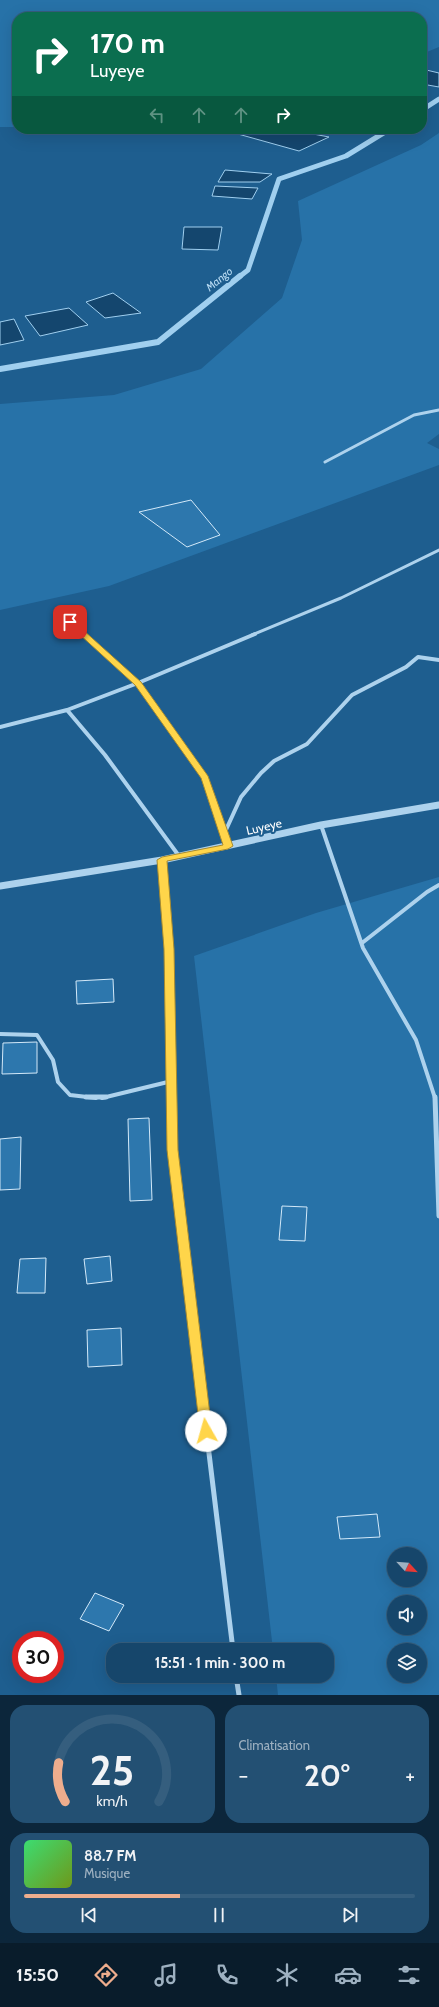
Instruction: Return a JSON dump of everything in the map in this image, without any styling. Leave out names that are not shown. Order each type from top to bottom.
[{"type":"street","points":[[325,462],[414,415],[439,410]]},
{"type":"street","points":[[0,727],[67,710],[138,683],[341,598],[439,550]]},
{"type":"street","points":[[58,611],[138,683],[205,778],[225,832],[228,846]]},
{"type":"street","points":[[225,832],[241,797],[261,773],[274,761],[307,744],[352,695],[406,667],[418,657],[439,660]]},
{"type":"street","points":[[67,710],[106,755],[179,856]]},
{"type":"street","name":"Luyeye","points":[[0,886],[162,860],[321,825],[439,805]]},
{"type":"street","points":[[321,825],[362,944],[416,1040],[437,1097],[439,1216]]},
{"type":"street","points":[[162,860],[169,949],[172,1150],[232,1643]]},
{"type":"street","points":[[362,944],[427,892],[439,885]]},
{"type":"street","points":[[0,1034],[37,1036],[54,1060],[58,1082],[70,1095],[100,1098],[172,1081]]},
{"type":"street","points":[[237,1683],[239,1695]]},
{"type":"shaded area","points":[[0,0],[439,0],[439,47],[427,52],[427,12],[12,12],[12,127],[0,127]]},
{"type":"shaded area","points":[[427,70],[439,73],[439,87],[427,85]]},
{"type":"shaded area","points":[[439,133],[439,434],[427,443],[439,449],[439,465],[109,586],[0,610],[0,404],[114,395],[201,369],[282,298],[302,240],[298,201],[421,145]]},
{"type":"shaded area","points":[[238,134],[313,134],[329,137],[299,151]]},
{"type":"shaded area","points":[[225,170],[272,174],[260,182],[218,182]]},
{"type":"shaded area","points":[[215,186],[258,188],[252,199],[212,196]]},
{"type":"shaded area","points":[[184,227],[222,227],[218,250],[182,249]]},
{"type":"shaded area","points":[[113,293],[141,313],[105,318],[86,302]]},
{"type":"shaded area","points":[[69,308],[88,325],[40,336],[25,316]]},
{"type":"shaded area","points":[[14,319],[24,340],[0,345],[0,322]]},
{"type":"shaded area","points":[[439,877],[439,1695],[278,1695],[277,1683],[334,1683],[334,1643],[272,1643],[194,956],[316,913]]},
{"type":"building","points":[[191,500],[220,535],[187,547],[139,512]]},
{"type":"building","points":[[113,979],[114,1002],[77,1004],[76,981]]},
{"type":"building","points":[[37,1042],[37,1073],[2,1074],[3,1043]]},
{"type":"building","points":[[149,1118],[152,1200],[130,1201],[128,1119]]},
{"type":"building","points":[[21,1137],[20,1189],[0,1190],[0,1139]]},
{"type":"building","points":[[282,1206],[307,1207],[305,1241],[279,1240]]},
{"type":"building","points":[[110,1256],[112,1281],[87,1284],[84,1259]]},
{"type":"building","points":[[46,1258],[45,1293],[17,1293],[20,1259]]},
{"type":"building","points":[[121,1328],[122,1365],[88,1367],[87,1330]]},
{"type":"building","points":[[377,1514],[380,1537],[340,1539],[337,1517]]},
{"type":"building","points":[[95,1593],[124,1605],[109,1631],[80,1619]]},
{"type":"waterway","name":"Mango","points":[[427,107],[439,99]]},
{"type":"waterway","name":"Mango","points":[[239,277],[248,270],[279,179],[346,156],[382,134]]},
{"type":"waterway","name":"Mango","points":[[0,369],[158,342],[240,276]]},
{"type":"route","points":[[70,622],[138,683],[205,778],[225,832],[228,846],[162,860],[169,949],[172,1150],[206,1431]]}]
